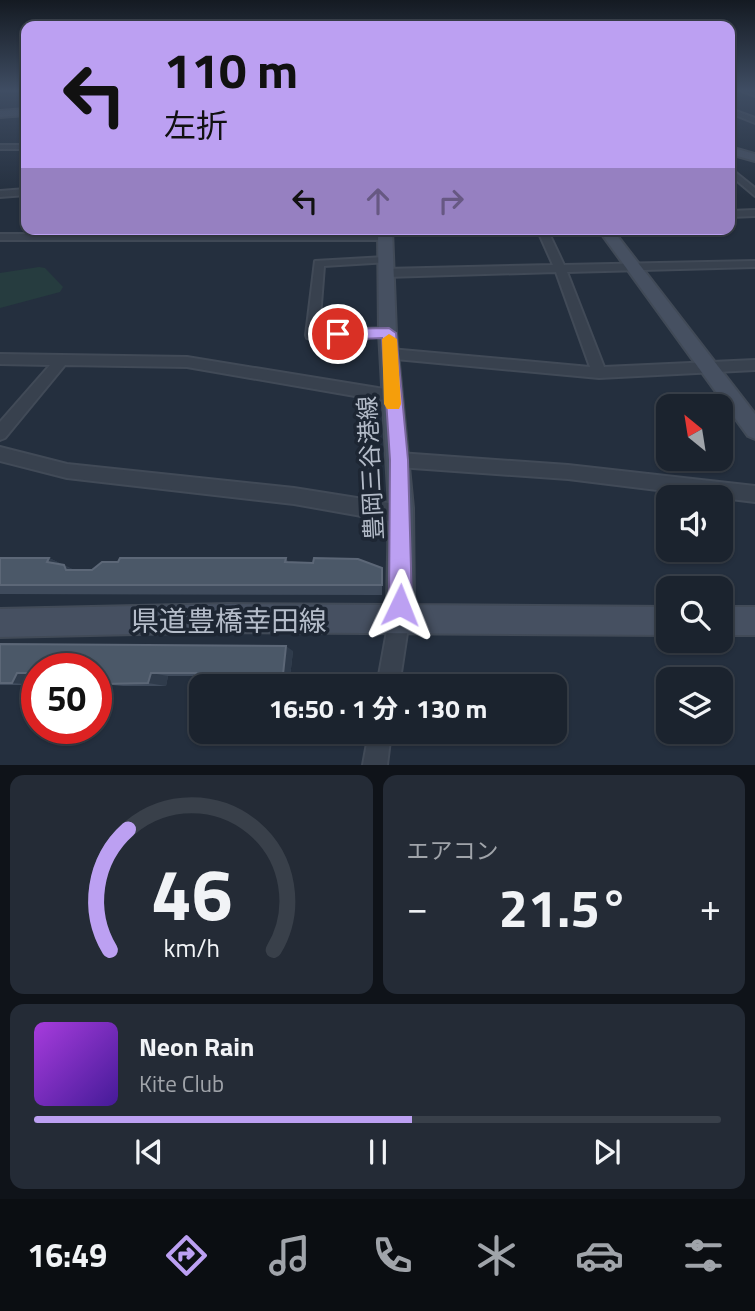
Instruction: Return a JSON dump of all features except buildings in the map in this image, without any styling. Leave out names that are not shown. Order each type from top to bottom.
[{"type":"main road","points":[[735,152],[755,158]]},
{"type":"main road","name":"豊岡三谷港線","points":[[385,235],[392,394],[401,514],[402,590],[399,620]]},
{"type":"main road","points":[[609,235],[755,430]]},
{"type":"main road","name":"県道豊橋幸田線","points":[[0,622],[228,618],[656,621]]},
{"type":"main road","points":[[733,621],[755,621]]},
{"type":"street","points":[[0,147],[21,146]]},
{"type":"street","points":[[735,175],[754,190]]},
{"type":"street","points":[[0,194],[21,192]]},
{"type":"street","points":[[735,214],[755,213]]},
{"type":"street","points":[[2,238],[21,232]]},
{"type":"street","points":[[2,238],[232,235]]},
{"type":"street","points":[[544,235],[560,268],[598,373]]},
{"type":"street","points":[[755,264],[560,268],[318,263],[312,335],[390,343],[598,373],[755,365]]},
{"type":"street","points":[[0,359],[187,362],[377,394],[392,394]]},
{"type":"street","points":[[0,433],[62,360]]},
{"type":"street","points":[[0,454],[67,471],[294,496],[401,514]]},
{"type":"street","points":[[399,460],[568,472],[755,494]]},
{"type":"street","points":[[390,674],[399,620]]},
{"type":"street","points":[[374,765],[378,744]]},
{"type":"green space","points":[[45,268],[63,287],[60,292],[0,308],[0,273]]},
{"type":"slow traffic","points":[[389,339],[393,404]]},
{"type":"route","points":[[338,334],[389,333],[399,460],[402,590],[400,605]]}]
